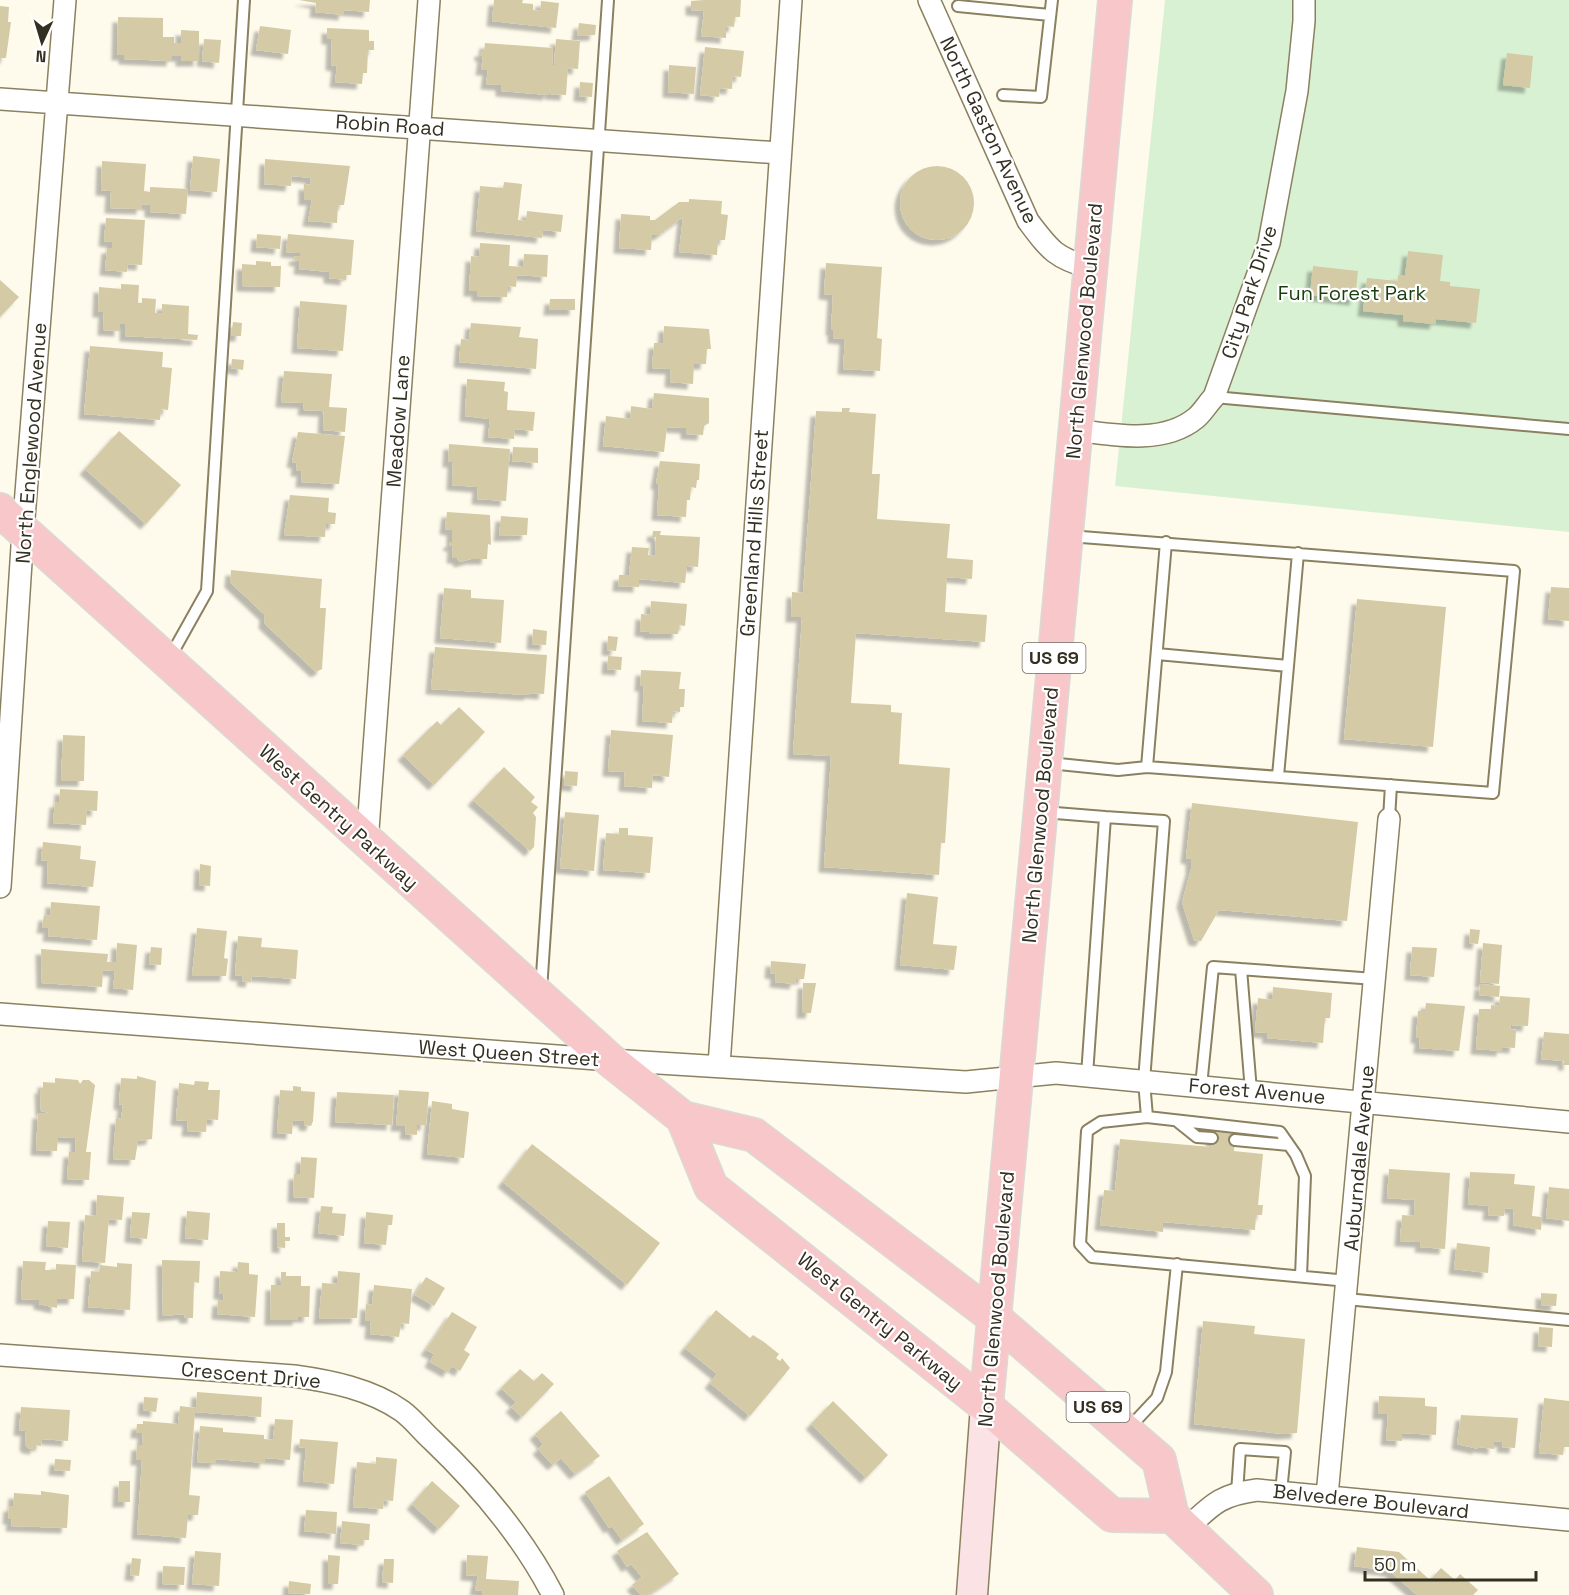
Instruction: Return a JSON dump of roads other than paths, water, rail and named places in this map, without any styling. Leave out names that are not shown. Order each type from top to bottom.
[{"type":"main road","name":"North Glenwood Boulevard","points":[[986,1406],[992,1316],[1017,1077],[1115,0]]},
{"type":"main road","name":"West Gentry Parkway","points":[[12,520],[367,843],[610,1060],[682,1118],[754,1135],[992,1316],[1159,1460],[1178,1523],[1112,1515],[986,1406],[711,1187],[682,1118]]},
{"type":"main road","points":[[1178,1523],[1256,1595]]},
{"type":"street","name":"North Englewood Avenue","points":[[0,887],[12,520],[58,103],[65,0]]},
{"type":"street","name":"Meadow Lane","points":[[367,843],[429,0]]},
{"type":"street","name":"Greenland Hills Street","points":[[719,1066],[779,153],[792,0]]},
{"type":"street","name":"North Gaston Avenue","points":[[929,0],[1028,221],[1049,248],[1064,260],[1091,268]]},
{"type":"street","name":"City Park Drive","points":[[1075,430],[1130,437],[1164,433],[1197,417],[1214,397],[1269,243],[1297,91],[1304,0]]},
{"type":"street","name":"Robin Road","points":[[0,99],[779,153]]},
{"type":"street","name":"Auburndale Avenue","points":[[1327,1496],[1389,819]]},
{"type":"street","name":"West Queen Street","points":[[0,1014],[610,1060],[966,1082],[1017,1077]]},
{"type":"street","name":"Forest Avenue","points":[[1017,1077],[1056,1072],[1569,1122]]},
{"type":"street","name":"Crescent Drive","points":[[0,1355],[294,1376],[329,1381],[372,1396],[402,1411],[457,1464],[506,1523],[553,1595]]},
{"type":"street","name":"North Glenwood Boulevard","points":[[972,1595],[986,1406]]},
{"type":"street","name":"Belvedere Boulevard","points":[[1178,1523],[1237,1493],[1257,1490],[1569,1520]]},
{"type":"lane","points":[[168,662],[207,591],[244,0]]},
{"type":"lane","points":[[541,998],[608,0]]},
{"type":"lane","points":[[1003,95],[1041,97],[1052,0]]},
{"type":"lane","points":[[958,6],[1050,15]]},
{"type":"lane","points":[[1214,397],[1569,429]]},
{"type":"lane","points":[[1045,763],[1118,770],[1147,767],[1493,793],[1514,571],[1166,542],[1065,536]]},
{"type":"lane","points":[[1147,767],[1166,542]]},
{"type":"lane","points":[[1278,776],[1298,553]]},
{"type":"lane","points":[[1156,654],[1288,666]]},
{"type":"lane","points":[[1389,819],[1391,785]]},
{"type":"lane","points":[[1040,812],[1164,821],[1144,1081],[1147,1117]]},
{"type":"lane","points":[[1087,1076],[1105,817]]},
{"type":"lane","points":[[1201,1086],[1213,967],[1375,979]]},
{"type":"lane","points":[[1241,969],[1251,1091]]},
{"type":"lane","points":[[1301,1276],[1305,1176],[1280,1132],[1147,1117],[1101,1122],[1087,1131],[1080,1244],[1092,1257],[1301,1276],[1347,1290],[1569,1320]]},
{"type":"lane","points":[[1178,1120],[1197,1137],[1212,1138]]},
{"type":"lane","points":[[1235,1140],[1289,1145]]},
{"type":"lane","points":[[1125,1431],[1157,1398],[1166,1372],[1177,1264]]},
{"type":"lane","points":[[1237,1493],[1240,1449],[1284,1452],[1281,1492]]},
{"type":"park label","name":"Fun Forest Park","points":[[1352,293]]}]
